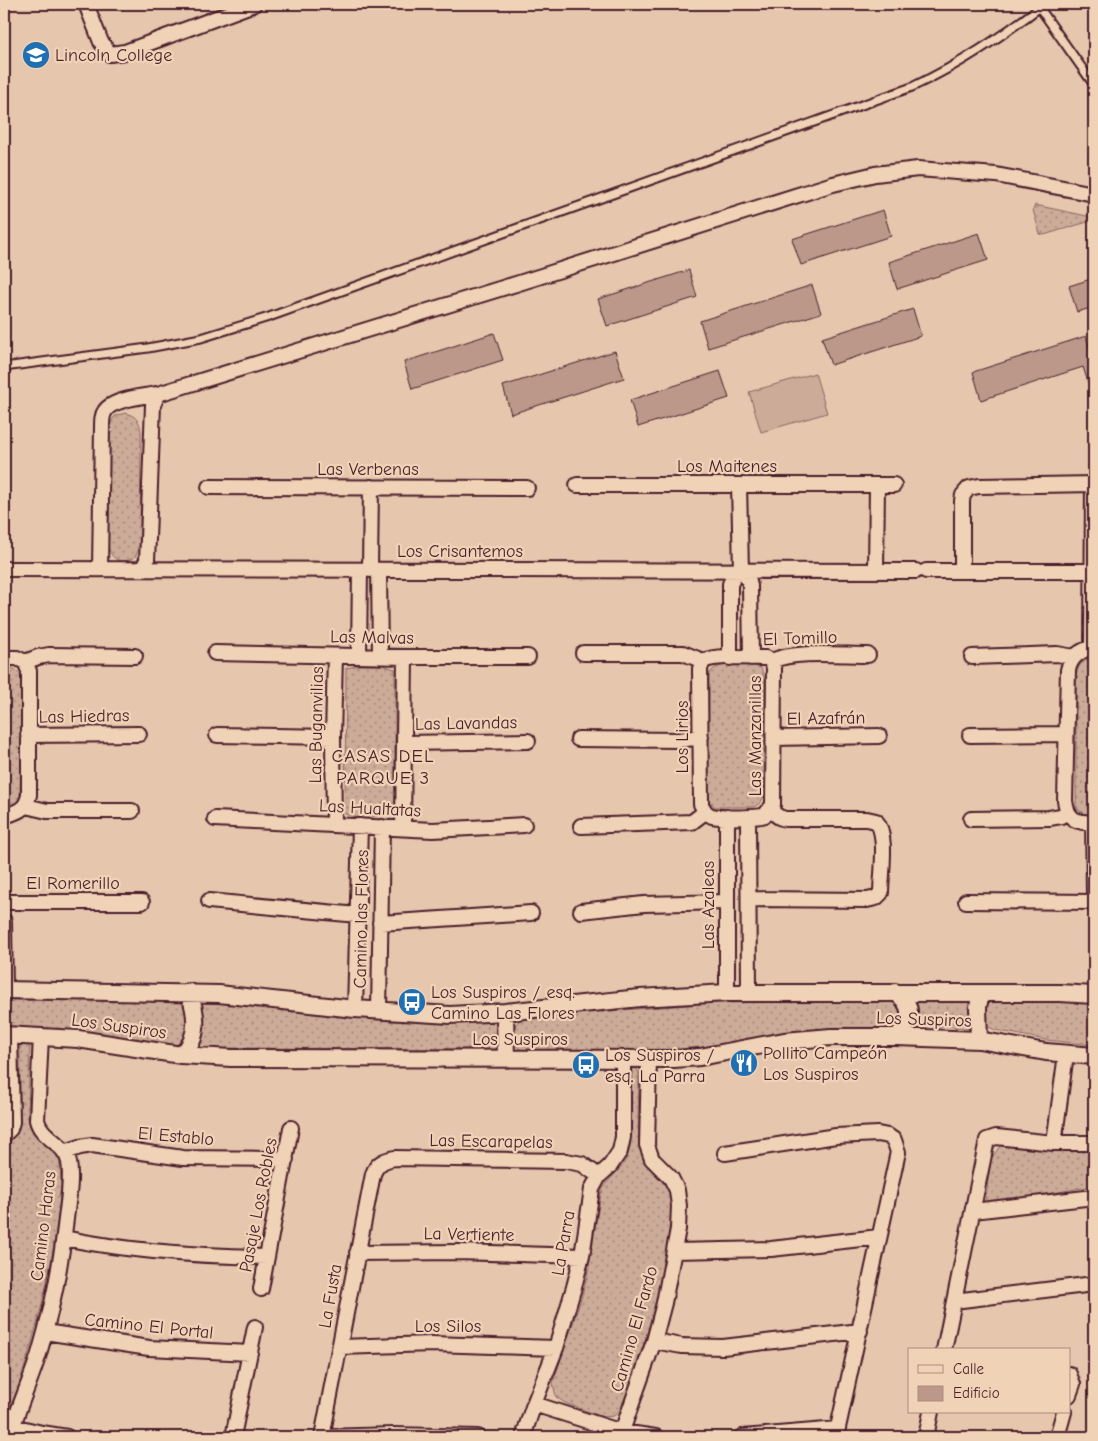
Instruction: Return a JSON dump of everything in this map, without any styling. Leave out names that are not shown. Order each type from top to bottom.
[{"type":"street","points":[[86,4],[101,42],[110,54],[125,52],[254,4]]},
{"type":"street","points":[[100,569],[102,427],[103,415],[112,404],[142,395],[158,394],[824,187],[865,176],[918,169],[986,174],[1094,194]]},
{"type":"street","points":[[144,568],[148,550],[153,406],[158,394]]},
{"type":"street","points":[[962,570],[962,501],[968,488],[979,486],[1094,484],[1093,648],[1081,651],[1074,657],[1068,670],[1065,801],[1067,812],[1072,818],[1079,822],[1094,823],[1094,892]]},
{"type":"street","name":"Los Maitenes","points":[[577,485],[894,485]]},
{"type":"street","points":[[739,485],[741,570],[749,581],[750,586],[751,658]]},
{"type":"street","points":[[876,571],[877,485]]},
{"type":"street","name":"Las Verbenas","points":[[209,487],[527,488]]},
{"type":"street","points":[[358,656],[370,570],[371,488]]},
{"type":"street","name":"Los Crisantemos","points":[[4,569],[1094,571]]},
{"type":"street","points":[[370,570],[380,656]]},
{"type":"street","points":[[730,658],[730,584],[735,575],[741,570]]},
{"type":"street","points":[[583,652],[683,653],[703,661]]},
{"type":"street","name":"Las Malvas","points":[[215,653],[405,657],[528,657]]},
{"type":"street","points":[[972,656],[1057,654],[1074,657]]},
{"type":"street","points":[[25,662],[49,655],[135,656]]},
{"type":"street","name":"El Tomillo","points":[[703,661],[709,658],[766,658],[772,661],[780,657],[795,655],[868,655]]},
{"type":"street","name":"Las Buganvilias","points":[[334,825],[333,737],[336,656]]},
{"type":"street","points":[[403,828],[405,657]]},
{"type":"street","points":[[4,658],[17,658],[25,662],[28,671],[29,795],[26,806],[17,812],[4,816]]},
{"type":"street","name":"Los Lirios","points":[[703,661],[700,669],[700,801],[705,812]]},
{"type":"street","name":"Las Manzanillas","points":[[770,810],[774,802],[774,668],[772,661]]},
{"type":"street","name":"Las Hiedras","points":[[28,735],[139,734]]},
{"type":"street","points":[[970,735],[1066,734]]},
{"type":"street","points":[[217,735],[333,737]]},
{"type":"street","name":"El Azafrán","points":[[774,738],[879,736]]},
{"type":"street","points":[[578,739],[679,740],[701,737]]},
{"type":"street","name":"Las Lavandas","points":[[405,743],[528,741]]},
{"type":"street","points":[[26,806],[47,811],[132,811]]},
{"type":"street","points":[[581,826],[692,822],[705,812],[713,816],[763,817],[770,810],[785,819],[867,819],[876,821],[881,827],[881,893],[876,898],[867,900],[750,899]]},
{"type":"street","points":[[971,819],[1049,818],[1061,816],[1067,812]]},
{"type":"street","name":"Las Azaleas","points":[[727,817],[727,992]]},
{"type":"street","points":[[748,817],[750,899],[749,992]]},
{"type":"street","name":"Las Hualtatas","points":[[215,819],[433,830],[524,825]]},
{"type":"street","name":"Camino las Flores","points":[[355,1010],[360,826]]},
{"type":"street","name":"Camino las Flores","points":[[378,1011],[382,827]]},
{"type":"street","points":[[209,901],[358,915]]},
{"type":"street","points":[[966,901],[1094,902]]},
{"type":"street","name":"El Romerillo","points":[[4,902],[142,902]]},
{"type":"street","points":[[582,911],[644,904],[727,902]]},
{"type":"street","points":[[380,923],[531,914]]},
{"type":"street","points":[[4,922],[4,990]]},
{"type":"street","name":"Los Suspiros","points":[[4,990],[189,992],[355,1010],[450,1015],[505,1012],[640,998],[727,992],[1060,993],[1094,995]]},
{"type":"street","points":[[180,1055],[191,1042],[195,1031],[194,1010],[189,992]]},
{"type":"street","points":[[895,992],[905,1000],[909,1013],[906,1027],[897,1037]]},
{"type":"street","points":[[979,1040],[978,1007],[981,993]]},
{"type":"street","points":[[505,1012],[506,1058]]},
{"type":"street","points":[[4,1135],[9,1131],[12,1122],[7,1035]]},
{"type":"street","name":"Los Suspiros","points":[[7,1035],[78,1039],[180,1055],[231,1058],[649,1059],[700,1057],[802,1039],[897,1037],[979,1040],[1066,1054],[1094,1056]]},
{"type":"street","name":"Camino Haras","points":[[9,1429],[33,1372],[45,1332],[64,1238],[69,1179],[69,1163],[65,1152],[42,1131],[37,1120],[41,1036]]},
{"type":"street","points":[[1054,1143],[1066,1054]]},
{"type":"street","name":"La Parra","points":[[523,1437],[556,1348],[572,1296],[582,1256],[592,1188],[599,1176],[620,1151],[623,1137],[623,1058]]},
{"type":"street","name":"Camino El Fardo","points":[[621,1435],[654,1342],[664,1303],[674,1252],[679,1206],[677,1190],[671,1178],[652,1159],[647,1145],[649,1059]]},
{"type":"street","name":"Pasaje Los Robles","points":[[261,1289],[291,1128]]},
{"type":"street","points":[[725,1152],[836,1136],[878,1134],[888,1136],[894,1140],[898,1152],[837,1433],[742,1437]]},
{"type":"street","points":[[944,1348],[987,1140],[996,1137],[1054,1143],[1094,1144]]},
{"type":"street","name":"El Establo","points":[[65,1152],[80,1146],[92,1145],[183,1158],[286,1159]]},
{"type":"street","name":"Las Escarapelas","points":[[379,1164],[388,1159],[395,1158],[566,1161],[582,1164],[599,1176]]},
{"type":"street","name":"La Fusta","points":[[323,1437],[373,1174],[379,1164]]},
{"type":"street","points":[[973,1212],[1094,1197]]},
{"type":"street","points":[[674,1252],[771,1249],[879,1236]]},
{"type":"street","points":[[64,1238],[153,1252],[207,1256],[267,1257]]},
{"type":"street","name":"La Vertiente","points":[[357,1253],[458,1252],[582,1256]]},
{"type":"street","points":[[954,1301],[1094,1284]]},
{"type":"street","points":[[233,1437],[255,1326]]},
{"type":"street","points":[[654,1342],[682,1346],[723,1347],[860,1331]]},
{"type":"street","name":"Camino El Portal","points":[[45,1332],[149,1348],[250,1354]]},
{"type":"street","name":"Los Silos","points":[[340,1347],[441,1344],[556,1348]]},
{"type":"street","points":[[1070,1376],[1073,1384],[1070,1392]]},
{"type":"street","points":[[534,1404],[621,1435],[656,1437]]},
{"type":"street","points":[[926,1437],[931,1414]]},
{"type":"street","points":[[1057,1437],[1063,1414]]},
{"type":"street","points":[[9,1429],[67,1437]]},
{"type":"street","points":[[323,1437],[394,1435],[478,1437]]},
{"type":"lane","points":[[4,367],[148,348],[201,338],[278,314],[912,86],[952,68],[1018,25],[1041,5],[1094,84]]},
{"type":"shaded area","points":[[1035,205],[1087,216],[1094,215],[1094,220],[1044,235],[1040,234],[1033,210]]},
{"type":"shaded area","points":[[815,373],[827,413],[761,432],[749,392]]},
{"type":"shaded area","points":[[125,413],[132,415],[136,419],[141,431],[140,547],[135,557],[122,561],[112,555],[108,546],[109,425],[115,416]]},
{"type":"shaded area","points":[[1094,658],[1094,816],[1085,814],[1077,809],[1076,806],[1076,679],[1080,664]]},
{"type":"shaded area","points":[[360,665],[382,665],[395,669],[395,813],[361,819],[345,814],[346,668]]},
{"type":"shaded area","points":[[723,665],[754,665],[761,668],[764,676],[764,796],[760,803],[754,807],[715,807],[709,801],[708,796],[709,674]]},
{"type":"shaded area","points":[[4,667],[16,670],[22,682],[20,796],[14,804],[9,806],[4,806]]},
{"type":"shaded area","points":[[911,998],[976,999],[973,1029],[942,1026],[911,1027]]},
{"type":"shaded area","points":[[4,1000],[175,1001],[182,1003],[186,1007],[189,1030],[182,1043],[170,1046],[62,1030],[4,1027]]},
{"type":"shaded area","points":[[993,1000],[1094,1001],[1094,1045],[1046,1040],[995,1030],[987,1026],[985,1015],[986,1008]]},
{"type":"shaded area","points":[[201,1001],[237,1003],[390,1021],[450,1023],[499,1021],[499,1049],[199,1048]]},
{"type":"shaded area","points":[[888,1001],[898,1003],[906,1009],[897,1028],[818,1029],[719,1047],[681,1051],[525,1051],[518,1048],[515,1042],[515,1025],[520,1020],[570,1014],[714,1003]]},
{"type":"shaded area","points":[[20,1043],[30,1043],[28,1116],[30,1124],[35,1135],[58,1155],[61,1185],[55,1238],[42,1304],[17,1391],[12,1404],[4,1412],[4,1144],[13,1138],[20,1124]]},
{"type":"shaded area","points":[[633,1068],[637,1069],[639,1073],[638,1128],[640,1148],[650,1169],[664,1183],[672,1208],[658,1290],[648,1330],[625,1401],[614,1416],[603,1417],[565,1403],[556,1397],[553,1383],[587,1277],[601,1193],[623,1165],[628,1155],[631,1127],[630,1073]]},
{"type":"shaded area","points":[[1000,1146],[1094,1150],[1094,1186],[985,1204],[991,1159]]},
{"type":"building","points":[[883,210],[891,236],[801,265],[792,239]]},
{"type":"building","points":[[979,233],[988,260],[897,289],[889,262]]},
{"type":"building","points":[[689,270],[697,297],[607,326],[598,299]]},
{"type":"building","points":[[1094,278],[1094,307],[1077,312],[1069,286]]},
{"type":"building","points":[[812,285],[821,313],[708,348],[700,321]]},
{"type":"building","points":[[913,309],[921,336],[831,365],[822,338]]},
{"type":"building","points":[[494,333],[503,360],[412,389],[404,362]]},
{"type":"building","points":[[1086,336],[1094,364],[1094,394],[1092,394],[1083,367],[981,400],[973,372]]},
{"type":"building","points":[[615,351],[624,378],[511,414],[503,386]]},
{"type":"building","points":[[720,371],[729,398],[638,427],[630,400]]},
{"type":"place","name":"Lincoln College","points":[[36,55]]},
{"type":"place","name":"Los Suspiros / esq. Camino Las Flores","points":[[412,1002]]},
{"type":"place","name":"Pollito Campeón Los Suspiros","points":[[744,1063]]},
{"type":"place","name":"Los Suspiros / esq. La Parra","points":[[586,1065]]},
{"type":"district","name":"CASAS DEL PARQUE 3","points":[[383,766]]}]
